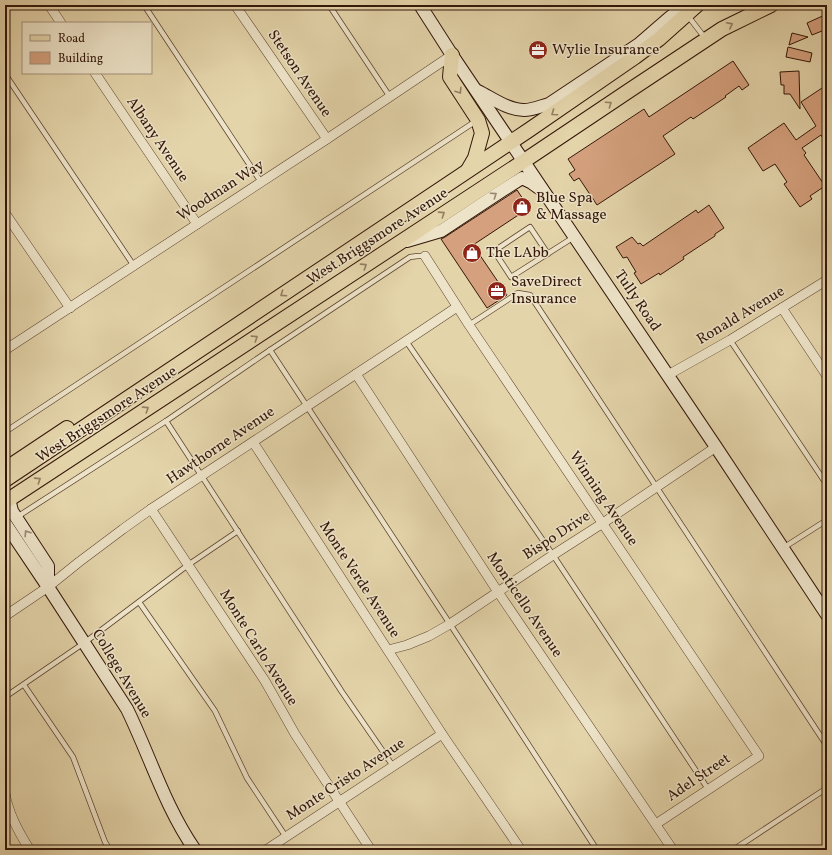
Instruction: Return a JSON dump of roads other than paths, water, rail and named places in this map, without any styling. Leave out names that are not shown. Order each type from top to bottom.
[{"type":"main road","name":"Tully Road","points":[[420,5],[827,615]]},
{"type":"main road","name":"West Briggsmore Avenue","points":[[7,500],[524,161],[722,29],[771,5]]},
{"type":"main road","points":[[477,91],[505,105],[519,109],[526,110],[549,104],[639,44],[668,18],[690,8]]},
{"type":"main road","name":"West Briggsmore Avenue","points":[[5,480],[636,57],[659,39],[690,8]]},
{"type":"main road","points":[[452,55],[450,77],[478,120],[482,133],[475,158],[468,171]]},
{"type":"main road","points":[[398,244],[441,231],[522,178],[532,183],[546,195]]},
{"type":"main road","points":[[5,469],[86,416],[120,403]]},
{"type":"main road","points":[[7,500],[16,517],[48,566],[48,587]]},
{"type":"main road","name":"College Avenue","points":[[5,524],[48,587],[127,709],[178,822],[195,850]]},
{"type":"street","points":[[49,5],[60,22]]},
{"type":"street","name":"Stetson Avenue","points":[[235,5],[326,139]]},
{"type":"street","name":"Woodman Way","points":[[5,349],[134,266],[452,55]]},
{"type":"street","name":"Albany Avenue","points":[[96,74],[197,224]]},
{"type":"street","points":[[5,213],[70,308]]},
{"type":"street","name":"Winning Avenue","points":[[425,256],[469,325],[759,756]]},
{"type":"street","name":"Ronald Avenue","points":[[668,375],[730,340],[827,280]]},
{"type":"street","name":"Hawthorne Avenue","points":[[5,616],[48,587],[151,509],[457,307]]},
{"type":"street","points":[[782,308],[827,376]]},
{"type":"street","name":"Monticello Avenue","points":[[356,374],[498,592],[673,850]]},
{"type":"street","name":"Monte Verde Avenue","points":[[253,442],[442,734],[521,850]]},
{"type":"street","name":"Bispo Drive","points":[[388,650],[408,645],[429,636],[450,624],[716,447]]},
{"type":"street","name":"Monte Carlo Avenue","points":[[151,509],[265,681],[295,734],[371,850]]},
{"type":"street","points":[[48,566],[56,572],[66,573]]},
{"type":"street","name":"Monte Cristo Avenue","points":[[266,850],[442,734]]},
{"type":"street","name":"Adel Street","points":[[656,824],[759,756]]},
{"type":"street","points":[[5,793],[6,800],[16,825],[30,850]]},
{"type":"lane","points":[[144,5],[261,182]]},
{"type":"lane","points":[[330,5],[390,97]]},
{"type":"lane","points":[[690,8],[706,40]]},
{"type":"lane","points":[[5,74],[134,266]]},
{"type":"lane","points":[[5,432],[478,120]]},
{"type":"lane","points":[[548,254],[530,227],[494,251],[511,277],[548,254],[574,237]]},
{"type":"lane","points":[[5,524],[166,421],[410,257],[425,256]]},
{"type":"lane","points":[[469,325],[518,293],[530,295],[827,746]]},
{"type":"lane","points":[[730,340],[827,485]]},
{"type":"lane","points":[[406,341],[553,555],[708,789]]},
{"type":"lane","points":[[270,350],[597,850]]},
{"type":"lane","points":[[166,421],[342,692],[393,766]]},
{"type":"lane","points":[[783,548],[827,520]]},
{"type":"lane","points":[[5,698],[84,643],[188,565],[238,531]]},
{"type":"lane","points":[[139,602],[215,711],[247,778],[286,837]]},
{"type":"lane","points":[[24,685],[73,757],[105,842],[110,850]]},
{"type":"lane","points":[[733,850],[827,788]]},
{"type":"place","name":"Wylie Insurance","points":[[538,50]]},
{"type":"place","name":"Blue Spa & Massage","points":[[522,207]]},
{"type":"place","name":"The LAbb","points":[[472,253]]},
{"type":"place","name":"SaveDirect Insurance","points":[[497,291]]}]
